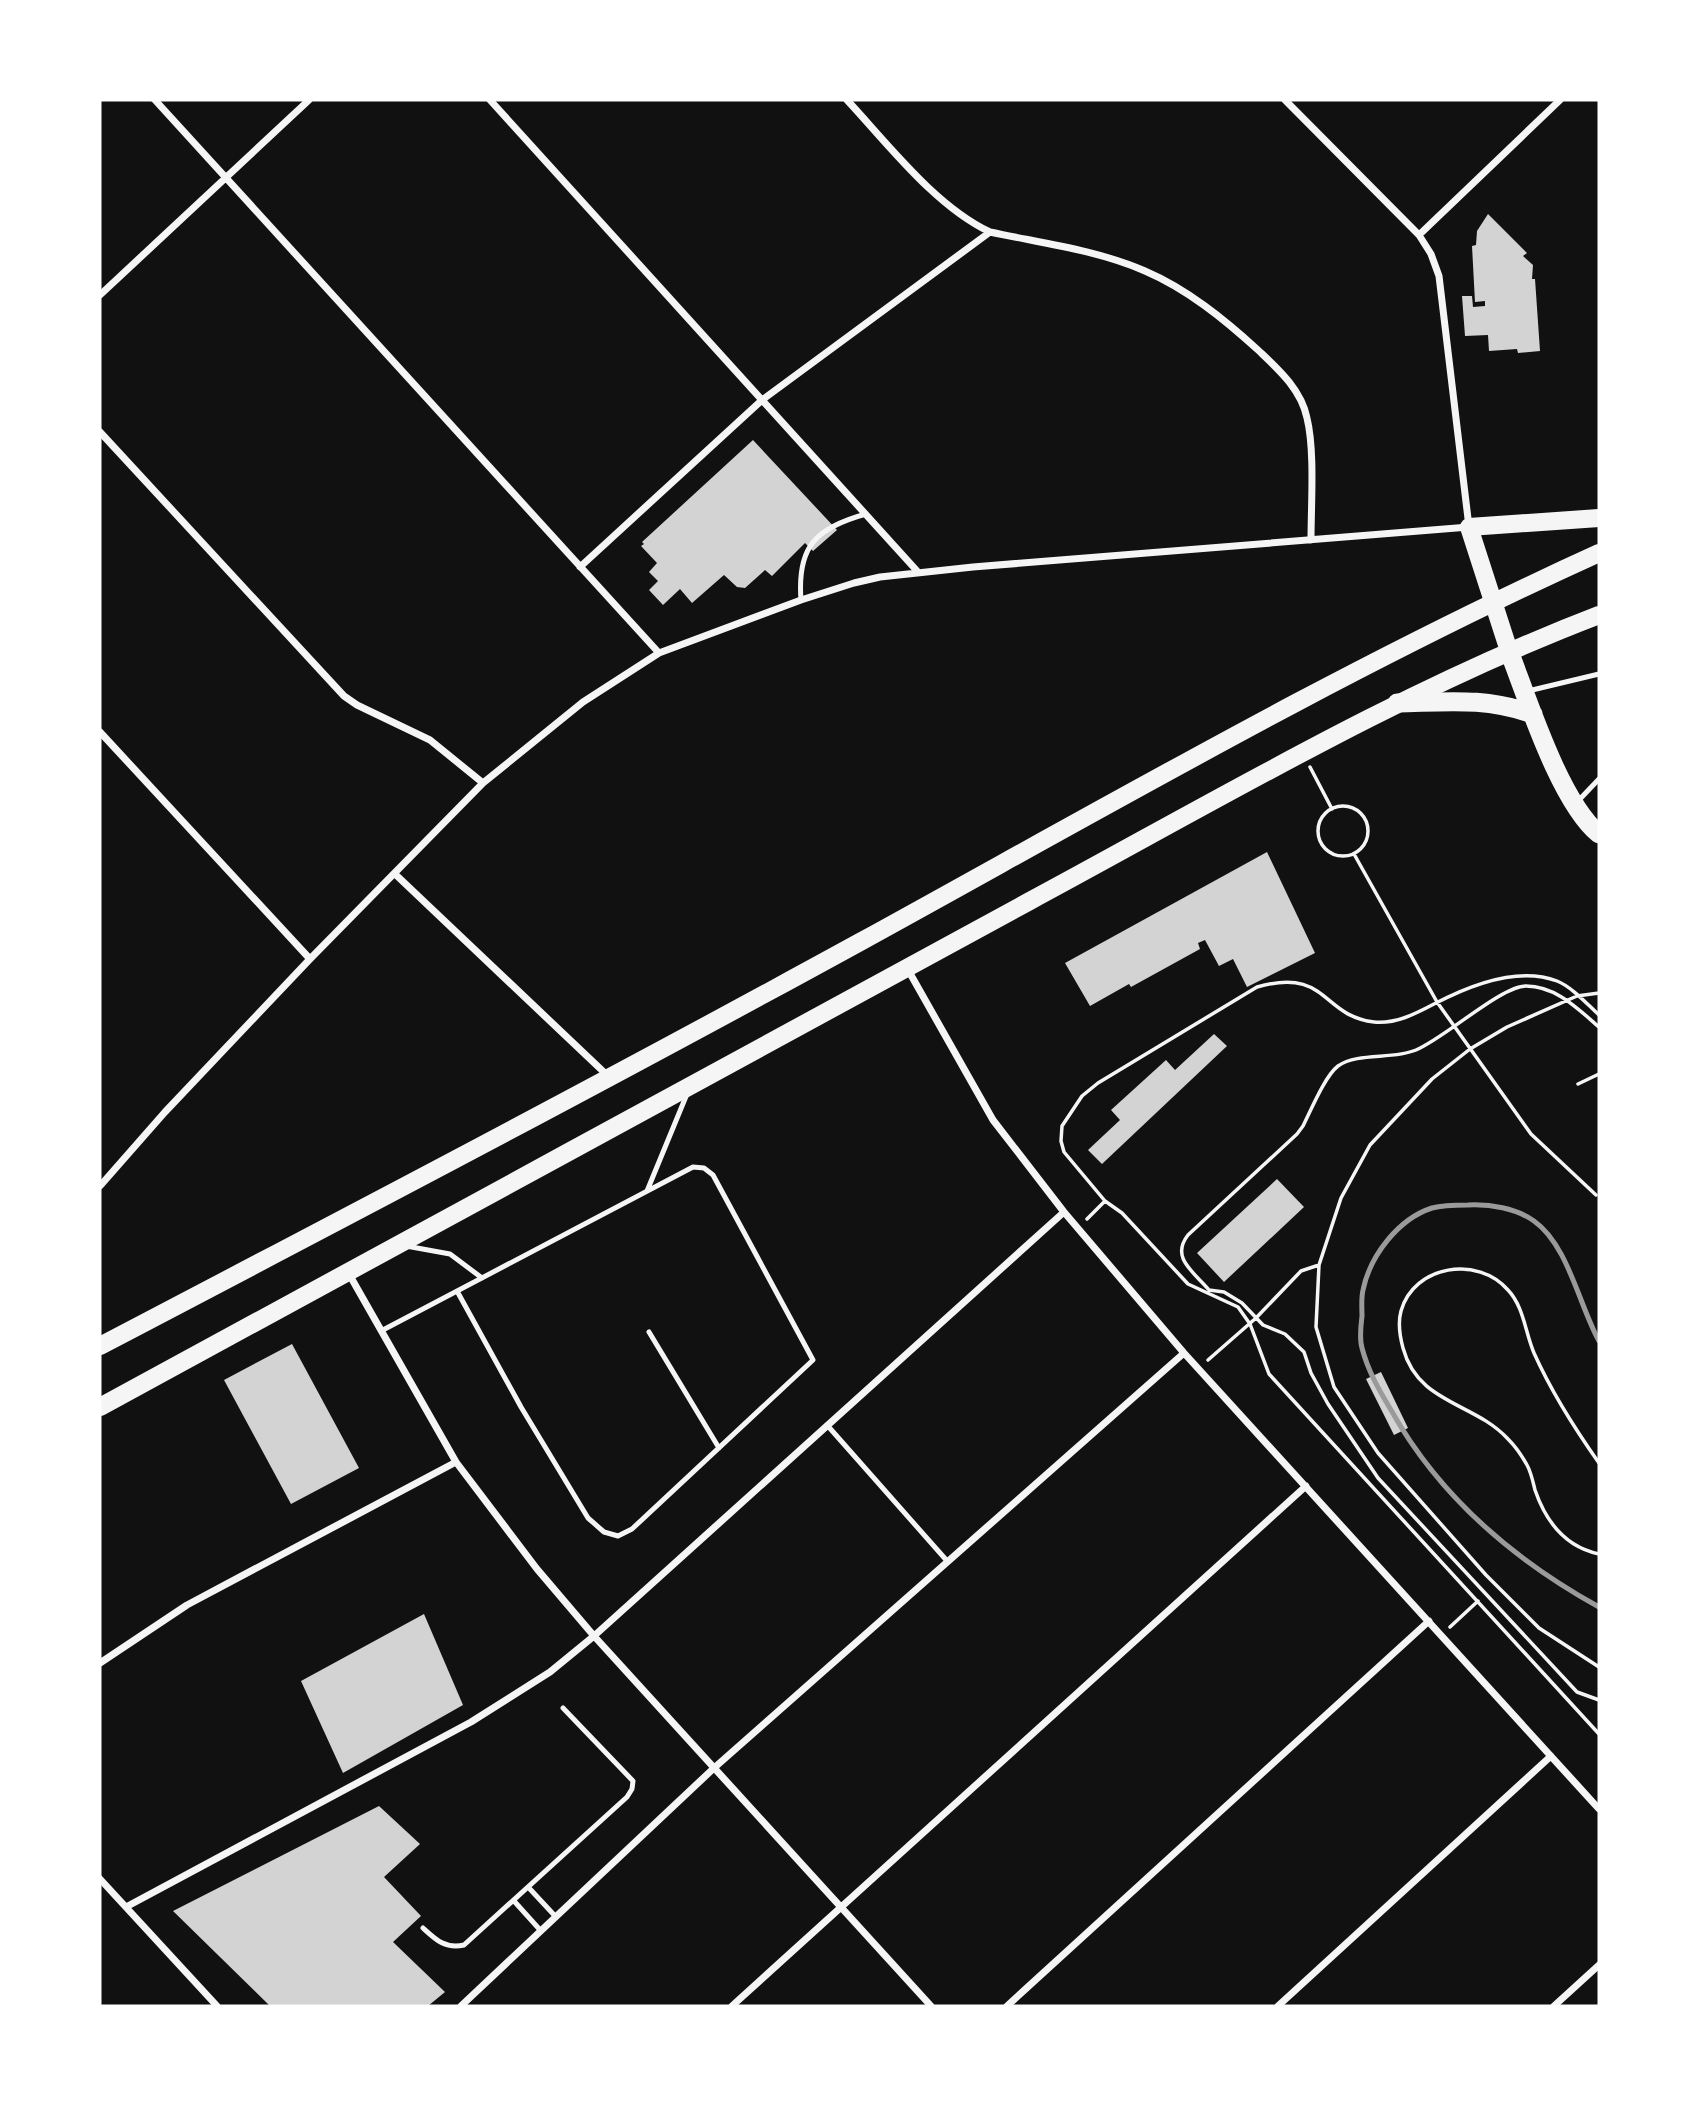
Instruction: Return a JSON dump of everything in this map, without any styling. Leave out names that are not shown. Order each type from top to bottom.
[{"type":"highway","points":[[1509,651],[1533,714],[1574,804],[1588,825],[1599,834]]},
{"type":"highway","points":[[1397,703],[1478,701],[1506,705],[1533,714]]},
{"type":"main road","points":[[1509,651],[1469,527],[1599,518]]},
{"type":"main road","points":[[100,1346],[611,1079],[1338,680],[1492,603],[1599,554]]},
{"type":"main road","points":[[100,1408],[1397,703],[1509,651],[1599,617]]},
{"type":"street","points":[[156,100],[659,653]]},
{"type":"street","points":[[100,295],[309,100]]},
{"type":"street","points":[[490,100],[918,572]]},
{"type":"street","points":[[847,100],[909,166],[961,215],[990,232],[1109,259],[1144,270],[1202,303],[1238,331],[1275,366],[1288,379],[1300,398],[1307,418],[1311,540]]},
{"type":"street","points":[[100,1186],[165,1112],[310,959],[483,783],[583,702],[659,653],[854,583],[918,572],[1469,527],[1439,276],[1431,254],[1419,236],[1285,100]]},
{"type":"street","points":[[1419,236],[1560,100]]},
{"type":"street","points":[[580,567],[762,400],[990,232]]},
{"type":"street","points":[[100,432],[345,696],[357,705],[430,740],[483,783]]},
{"type":"street","points":[[100,732],[310,959]]},
{"type":"street","points":[[394,874],[611,1079]]},
{"type":"street","points":[[907,967],[993,1120],[1064,1212],[1198,1369],[1599,1809]]},
{"type":"street","points":[[126,1907],[471,1722],[550,1672],[594,1636],[1064,1212]]},
{"type":"street","points":[[348,1273],[456,1462],[537,1570],[931,2006]]},
{"type":"street","points":[[461,2006],[714,1768],[1184,1353]]},
{"type":"street","points":[[100,1663],[187,1605],[456,1462]]},
{"type":"street","points":[[732,2006],[1306,1486]]},
{"type":"street","points":[[1007,2006],[1429,1621]]},
{"type":"street","points":[[1279,2006],[1551,1756]]},
{"type":"street","points":[[100,1879],[217,2006]]},
{"type":"street","points":[[1554,2006],[1599,1965]]},
{"type":"lane","points":[[801,600],[799,575],[808,547],[841,521],[866,514]]},
{"type":"lane","points":[[1524,692],[1599,674]]},
{"type":"lane","points":[[1574,804],[1599,779]]},
{"type":"lane","points":[[647,1191],[691,1086]]},
{"type":"lane","points":[[381,1331],[481,1278],[693,1167],[704,1168],[713,1175],[813,1360],[632,1529],[618,1536],[604,1532],[588,1518],[457,1291]]},
{"type":"lane","points":[[400,1245],[450,1254],[481,1278]]},
{"type":"lane","points":[[649,1332],[719,1448]]},
{"type":"lane","points":[[827,1425],[948,1562]]},
{"type":"lane","points":[[423,1928],[441,1944],[453,1947],[464,1945],[627,1797],[632,1789],[632,1781],[563,1708]]},
{"type":"lane","points":[[528,1888],[556,1917]]},
{"type":"lane","points":[[514,1902],[541,1931]]},
{"type":"path","points":[[1303,754],[1332,809]]},
{"type":"path","points":[[1349,807],[1363,816],[1367,824],[1366,841],[1354,853],[1338,856],[1329,852],[1319,839],[1320,822],[1332,809],[1349,807]]},
{"type":"path","points":[[1354,853],[1437,1002],[1470,1049],[1531,1134],[1595,1195]]},
{"type":"path","points":[[1599,1014],[1559,982],[1527,974],[1473,988],[1393,1022],[1373,1022],[1358,1018],[1341,1009],[1321,991],[1308,985],[1293,981],[1275,982],[1257,987],[1098,1083],[1082,1096],[1070,1111],[1062,1126],[1061,1141],[1064,1152],[1105,1201],[1122,1213],[1188,1284],[1238,1307],[1250,1324],[1269,1374],[1599,1734]]},
{"type":"path","points":[[1599,1027],[1568,1000],[1544,988],[1524,986],[1510,989],[1455,1027],[1417,1049],[1395,1056],[1357,1059],[1341,1064],[1332,1071],[1297,1134],[1183,1242],[1181,1258],[1209,1290],[1224,1292],[1242,1303],[1262,1325],[1286,1334],[1304,1352],[1311,1373],[1328,1404],[1378,1478],[1577,1692],[1599,1700]]},
{"type":"path","points":[[1599,993],[1577,996],[1507,1027],[1470,1049],[1432,1079],[1370,1145],[1341,1198],[1319,1265],[1316,1327],[1334,1387],[1378,1453],[1486,1575],[1539,1628],[1599,1667]]},
{"type":"path","points":[[1578,1084],[1599,1074]]},
{"type":"path","points":[[1078,1228],[1105,1201]]},
{"type":"path","points":[[1198,1369],[1250,1324],[1301,1271],[1319,1265]]},
{"type":"path","points":[[1599,1463],[1577,1432],[1534,1353],[1517,1302],[1508,1289],[1481,1271],[1464,1268],[1446,1269],[1432,1274],[1407,1294],[1400,1313],[1400,1331],[1403,1349],[1411,1368],[1424,1384],[1441,1398],[1491,1423],[1508,1439],[1528,1466],[1536,1493],[1566,1541],[1588,1552],[1599,1554]]},
{"type":"path","points":[[1441,1635],[1479,1600]]},
{"type":"building","points":[[1488,214],[1527,253],[1523,256],[1533,265],[1532,279],[1535,279],[1540,351],[1489,351],[1488,335],[1465,336],[1462,296],[1472,296],[1473,307],[1485,306],[1485,301],[1475,302],[1472,246],[1476,245],[1477,231]]},
{"type":"building","points":[[753,440],[837,530],[813,551],[805,543],[772,576],[765,570],[745,588],[737,587],[724,575],[692,603],[680,589],[663,605],[649,590],[658,581],[649,572],[657,563],[641,546],[644,544],[642,542]]},
{"type":"building","points":[[1267,852],[1315,953],[1247,987],[1233,959],[1219,966],[1205,940],[1198,943],[1200,949],[1090,1006],[1065,963]]},
{"type":"building","points":[[1214,1034],[1227,1046],[1102,1164],[1088,1150],[1120,1120],[1111,1110],[1166,1060],[1175,1070]]},
{"type":"building","points":[[1277,1179],[1304,1207],[1224,1282],[1197,1253]]},
{"type":"building","points":[[292,1344],[359,1468],[291,1504],[224,1380]]},
{"type":"building","points":[[1381,1372],[1408,1428],[1394,1435],[1366,1379]]},
{"type":"building","points":[[424,1614],[463,1705],[343,1773],[301,1681]]},
{"type":"building","points":[[379,1806],[420,1844],[384,1877],[421,1916],[393,1942],[445,1992],[428,2006],[270,2006],[173,1911]]},
{"type":"railway","points":[[1599,1341],[1556,1245],[1534,1221],[1503,1208],[1450,1205],[1420,1213],[1387,1240],[1372,1264],[1363,1290],[1360,1332],[1367,1365],[1410,1441],[1455,1498],[1508,1547],[1599,1607]]}]
